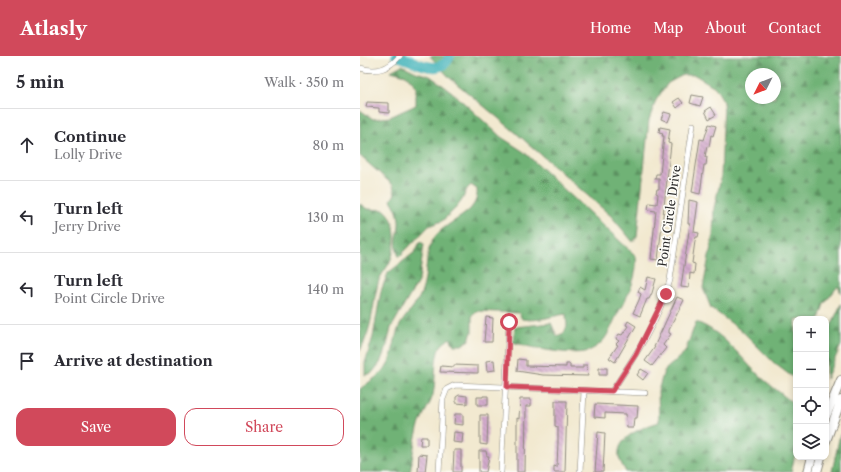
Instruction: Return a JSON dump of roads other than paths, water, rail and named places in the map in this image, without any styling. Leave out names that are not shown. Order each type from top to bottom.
[{"type":"highway","points":[[829,409],[841,380]]},
{"type":"highway","points":[[829,433],[841,400]]},
{"type":"highway","points":[[808,472],[811,460]]},
{"type":"highway","points":[[817,472],[820,460]]},
{"type":"street","points":[[360,68],[380,70],[398,58]]},
{"type":"street","name":"Point Circle Drive","points":[[612,391],[642,344],[666,294],[670,280],[693,125]]},
{"type":"street","points":[[501,472],[507,387],[509,322]]},
{"type":"street","points":[[439,472],[443,399],[447,389],[455,385],[645,393]]},
{"type":"street","points":[[580,472],[584,391]]},
{"type":"waterway","points":[[396,56],[432,67],[445,63],[450,56]]}]
